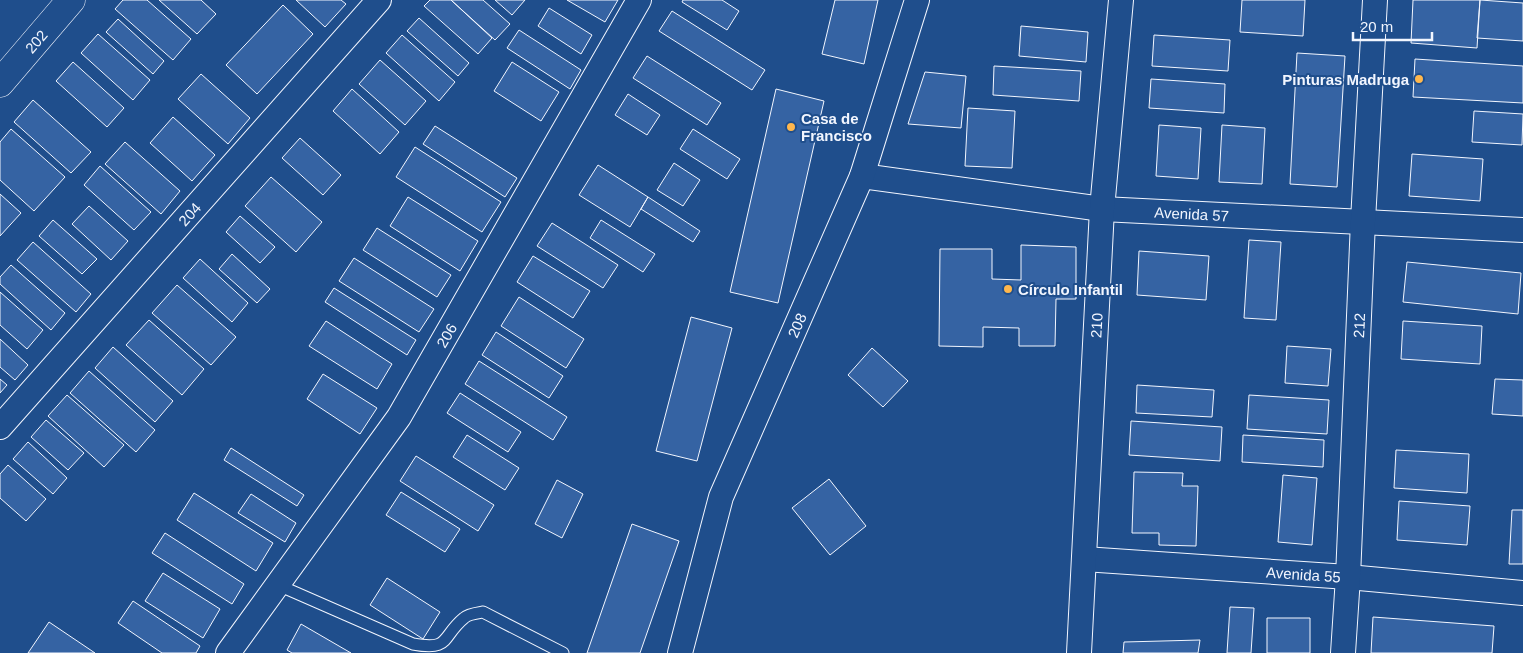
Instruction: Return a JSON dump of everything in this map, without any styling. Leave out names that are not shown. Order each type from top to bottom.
[{"type":"street","name":"202","points":[[0,83],[71,0]]},
{"type":"street","name":"204","points":[[0,428],[379,0]]},
{"type":"street","name":"206","points":[[228,653],[399,417],[639,0]]},
{"type":"street","name":"208","points":[[680,653],[722,497],[862,176],[918,0]]},
{"type":"street","name":"210","points":[[1079,653],[1102,208],[1121,0]]},
{"type":"street","name":"212","points":[[1342,653],[1348,578],[1363,221],[1375,0]]},
{"type":"street","name":"Avenida 57","points":[[862,176],[1102,208],[1523,230]]},
{"type":"street","name":"Avenida 55","points":[[1084,559],[1523,593]]},
{"type":"lane","points":[[278,585],[413,644],[430,647],[442,643],[465,616],[482,612],[546,649],[564,653]]},
{"type":"building","points":[[123,0],[147,0],[191,39],[173,60],[115,9]]},
{"type":"building","points":[[159,0],[201,0],[216,14],[197,34]]},
{"type":"building","points":[[296,0],[341,0],[346,4],[325,27]]},
{"type":"building","points":[[430,0],[451,0],[492,38],[478,54],[424,6]]},
{"type":"building","points":[[451,0],[483,0],[510,24],[495,40]]},
{"type":"building","points":[[495,0],[525,0],[512,15]]},
{"type":"building","points":[[567,0],[618,0],[605,22]]},
{"type":"building","points":[[683,0],[722,0],[739,11],[727,30],[682,2]]},
{"type":"building","points":[[835,0],[878,0],[864,64],[822,54]]},
{"type":"building","points":[[1242,0],[1305,0],[1303,36],[1240,32]]},
{"type":"building","points":[[1413,0],[1480,0],[1477,48],[1411,43]]},
{"type":"building","points":[[1480,0],[1523,3],[1523,41],[1477,38]]},
{"type":"building","points":[[283,5],[313,34],[257,94],[226,65]]},
{"type":"building","points":[[549,8],[592,35],[581,54],[538,26]]},
{"type":"building","points":[[672,11],[765,70],[752,90],[659,31]]},
{"type":"building","points":[[419,18],[469,63],[458,76],[407,31]]},
{"type":"building","points":[[118,19],[164,61],[153,74],[106,32]]},
{"type":"building","points":[[1021,26],[1088,32],[1086,62],[1019,56]]},
{"type":"building","points":[[519,30],[581,70],[570,89],[507,48]]},
{"type":"building","points":[[98,34],[150,80],[133,100],[81,53]]},
{"type":"building","points":[[402,35],[455,82],[439,101],[386,53]]},
{"type":"building","points":[[1154,35],[1230,40],[1228,71],[1152,66]]},
{"type":"building","points":[[1297,53],[1345,56],[1337,187],[1290,184]]},
{"type":"building","points":[[647,56],[721,103],[707,125],[633,78]]},
{"type":"building","points":[[1415,59],[1523,66],[1523,103],[1413,97]]},
{"type":"building","points":[[380,60],[426,101],[405,125],[359,84]]},
{"type":"building","points":[[73,62],[124,108],[107,127],[56,81]]},
{"type":"building","points":[[512,62],[559,92],[541,121],[494,91]]},
{"type":"building","points":[[994,66],[1081,71],[1079,101],[993,95]]},
{"type":"building","points":[[925,72],[966,76],[961,128],[908,124]]},
{"type":"building","points":[[201,74],[250,118],[228,144],[178,99]]},
{"type":"building","points":[[1151,79],[1225,84],[1224,113],[1149,108]]},
{"type":"building","points":[[352,89],[399,132],[380,154],[333,111]]},
{"type":"building","points":[[776,89],[824,101],[778,303],[730,292]]},
{"type":"building","points":[[628,94],[660,115],[647,135],[615,115]]},
{"type":"building","points":[[33,100],[91,152],[71,173],[14,122]]},
{"type":"building","points":[[968,108],[1015,111],[1012,168],[965,166]]},
{"type":"building","points":[[1474,111],[1523,114],[1522,145],[1472,142]]},
{"type":"building","points":[[173,117],[215,155],[192,181],[150,143]]},
{"type":"building","points":[[1159,125],[1201,128],[1198,179],[1156,176]]},
{"type":"building","points":[[1222,125],[1265,128],[1262,184],[1219,182]]},
{"type":"building","points":[[435,126],[517,178],[505,197],[423,144]]},
{"type":"building","points":[[11,129],[65,177],[34,211],[0,180],[0,142]]},
{"type":"building","points":[[693,129],[740,159],[727,179],[680,149]]},
{"type":"building","points":[[300,138],[341,175],[323,195],[282,158]]},
{"type":"building","points":[[125,142],[180,191],[161,214],[105,164]]},
{"type":"building","points":[[415,147],[501,202],[482,232],[396,177]]},
{"type":"building","points":[[1412,154],[1483,159],[1480,201],[1409,196]]},
{"type":"building","points":[[674,163],[700,180],[683,206],[657,190]]},
{"type":"building","points":[[598,165],[648,197],[630,227],[579,195]]},
{"type":"building","points":[[100,166],[151,212],[134,230],[84,185]]},
{"type":"building","points":[[271,177],[322,222],[296,252],[245,206]]},
{"type":"building","points":[[0,194],[21,213],[0,236]]},
{"type":"building","points":[[408,197],[478,241],[460,271],[390,226]]},
{"type":"building","points":[[648,197],[700,231],[693,242],[641,209]]},
{"type":"building","points":[[89,206],[128,241],[111,260],[72,224]]},
{"type":"building","points":[[240,216],[275,247],[260,263],[226,232]]},
{"type":"building","points":[[53,220],[97,259],[82,274],[39,236]]},
{"type":"building","points":[[601,220],[655,254],[643,272],[590,238]]},
{"type":"building","points":[[552,223],[618,265],[603,288],[537,246]]},
{"type":"building","points":[[377,228],[451,275],[437,297],[363,250]]},
{"type":"building","points":[[1249,240],[1281,242],[1276,320],[1244,318]]},
{"type":"building","points":[[33,242],[91,294],[76,312],[17,260]]},
{"type":"building","name":"Círculo Infantil","points":[[1021,245],[1076,247],[1076,299],[1056,299],[1055,346],[1019,346],[1019,328],[983,327],[983,347],[939,346],[940,249],[992,249],[992,279],[1021,280]]},
{"type":"building","points":[[1139,251],[1209,256],[1206,300],[1137,295]]},
{"type":"building","points":[[232,254],[270,289],[257,303],[219,269]]},
{"type":"building","points":[[533,256],[590,291],[573,318],[517,282]]},
{"type":"building","points":[[354,258],[434,309],[419,332],[339,281]]},
{"type":"building","points":[[200,259],[248,303],[232,322],[183,278]]},
{"type":"building","points":[[1407,262],[1521,273],[1518,314],[1403,302]]},
{"type":"building","points":[[11,265],[65,313],[51,330],[0,284],[0,277]]},
{"type":"building","points":[[177,285],[236,337],[211,365],[152,313]]},
{"type":"building","points":[[334,288],[416,340],[407,355],[325,302]]},
{"type":"building","points":[[0,292],[43,330],[27,349],[0,325]]},
{"type":"building","points":[[519,297],[584,339],[566,368],[501,326]]},
{"type":"building","points":[[691,317],[732,328],[697,461],[656,451]]},
{"type":"building","points":[[149,320],[204,369],[182,395],[126,345]]},
{"type":"building","points":[[326,321],[392,364],[377,389],[309,346]]},
{"type":"building","points":[[1403,321],[1482,326],[1480,364],[1401,359]]},
{"type":"building","points":[[496,332],[563,376],[549,398],[482,355]]},
{"type":"building","points":[[0,339],[28,365],[15,380],[0,367]]},
{"type":"building","points":[[1287,346],[1331,349],[1328,386],[1285,383]]},
{"type":"building","points":[[113,347],[173,401],[155,422],[95,368]]},
{"type":"building","points":[[872,348],[908,381],[883,407],[848,375]]},
{"type":"building","points":[[479,361],[567,417],[553,440],[465,384]]},
{"type":"building","points":[[89,371],[155,430],[136,452],[70,393]]},
{"type":"building","points":[[323,374],[377,408],[360,434],[307,399]]},
{"type":"building","points":[[0,379],[7,385],[0,393]]},
{"type":"building","points":[[1495,379],[1523,380],[1523,416],[1492,414]]},
{"type":"building","points":[[1137,385],[1214,390],[1212,417],[1136,413]]},
{"type":"building","points":[[460,393],[521,432],[508,452],[447,413]]},
{"type":"building","points":[[67,395],[124,445],[104,467],[48,416]]},
{"type":"building","points":[[1249,395],[1329,400],[1327,434],[1247,429]]},
{"type":"building","points":[[46,420],[84,453],[68,470],[31,437]]},
{"type":"building","points":[[1131,421],[1222,427],[1220,461],[1129,455]]},
{"type":"building","points":[[467,435],[519,468],[505,490],[453,457]]},
{"type":"building","points":[[1243,435],[1324,440],[1323,467],[1242,462]]},
{"type":"building","points":[[28,442],[67,478],[53,494],[13,459]]},
{"type":"building","points":[[231,448],[304,495],[297,506],[224,460]]},
{"type":"building","points":[[1396,450],[1469,454],[1467,493],[1394,488]]},
{"type":"building","points":[[416,456],[494,505],[478,531],[400,481]]},
{"type":"building","points":[[8,465],[46,499],[26,521],[0,498],[0,474]]},
{"type":"building","points":[[1134,472],[1183,473],[1182,486],[1198,486],[1196,546],[1159,545],[1159,533],[1132,533]]},
{"type":"building","points":[[1283,475],[1317,478],[1312,545],[1278,542]]},
{"type":"building","points":[[829,479],[866,526],[830,555],[792,508]]},
{"type":"building","points":[[557,480],[583,494],[562,538],[535,524]]},
{"type":"building","points":[[401,492],[460,529],[445,552],[386,515]]},
{"type":"building","points":[[194,493],[273,543],[256,571],[177,520]]},
{"type":"building","points":[[251,494],[296,523],[285,542],[238,513]]},
{"type":"building","points":[[1399,501],[1470,506],[1467,545],[1397,540]]},
{"type":"building","points":[[1512,510],[1523,510],[1523,564],[1509,564]]},
{"type":"building","points":[[632,524],[679,541],[640,653],[587,653]]},
{"type":"building","points":[[165,533],[244,584],[232,604],[152,553]]},
{"type":"building","points":[[163,573],[220,609],[203,638],[145,601]]},
{"type":"building","points":[[387,578],[440,612],[423,639],[370,605]]},
{"type":"building","points":[[133,601],[200,646],[196,653],[162,653],[118,623]]},
{"type":"building","points":[[1230,607],[1254,608],[1251,653],[1227,653]]},
{"type":"building","points":[[1373,617],[1494,626],[1492,653],[1371,653]]},
{"type":"building","points":[[1267,618],[1310,618],[1310,653],[1267,653]]},
{"type":"building","points":[[49,622],[95,653],[28,653]]},
{"type":"building","points":[[301,624],[351,653],[292,653],[287,650]]},
{"type":"building","points":[[1200,640],[1198,653],[1123,653],[1124,642]]},
{"type":"place","name":"Pinturas Madruga","points":[[1419,79]]},
{"type":"place","name":"Casa de Francisco","points":[[791,127]]},
{"type":"place","name":"Círculo Infantil","points":[[1008,289]]}]
